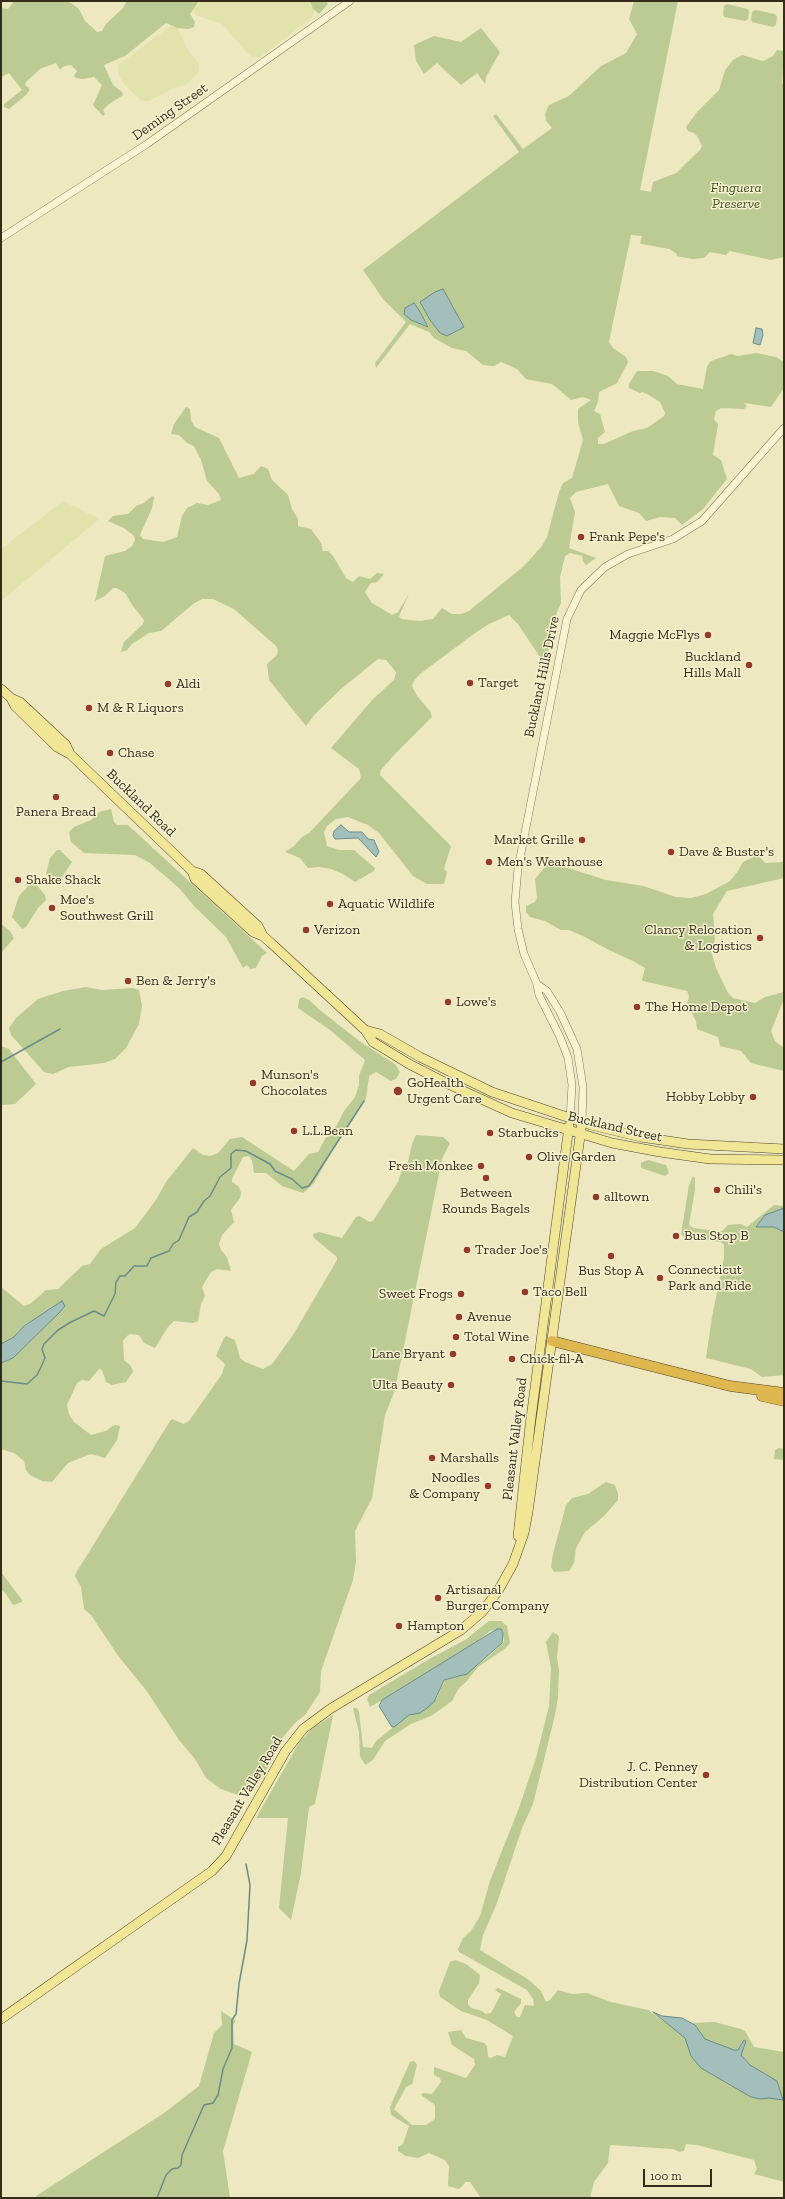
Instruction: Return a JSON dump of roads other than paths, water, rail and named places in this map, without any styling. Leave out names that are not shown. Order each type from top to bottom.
[{"type":"highway","points":[[547,1340],[784,1401]]},
{"type":"highway","points":[[738,1388],[784,1392]]},
{"type":"main road","name":"Buckland Road","points":[[1,689],[11,698],[15,706],[57,747],[70,754],[192,871],[194,879],[253,932],[263,936],[365,1030],[373,1042],[438,1080],[448,1084]]},
{"type":"main road","name":"Buckland Road","points":[[365,1030],[380,1034],[454,1074]]},
{"type":"main road","points":[[438,1080],[445,1070]]},
{"type":"main road","name":"Buckland Street","points":[[454,1074],[511,1100],[570,1119],[628,1134],[717,1147],[784,1149]]},
{"type":"main road","name":"Buckland Street","points":[[448,1084],[502,1110],[568,1131],[632,1147],[682,1155],[741,1161],[784,1160]]},
{"type":"main road","name":"Pleasant Valley Road","points":[[547,1340],[556,1230],[570,1119]]},
{"type":"main road","name":"Pleasant Valley Road","points":[[1,2019],[212,1871],[226,1856],[280,1761],[298,1735],[326,1712],[452,1635],[475,1618],[502,1586],[511,1569],[524,1533],[528,1512],[533,1439],[547,1340],[566,1236],[582,1122]]},
{"type":"main road","points":[[682,1155],[684,1143]]},
{"type":"main road","points":[[556,1230],[566,1236]]},
{"type":"street","name":"Deming Street","points":[[1,238],[148,144],[350,1]]},
{"type":"street","name":"Buckland Hills Drive","points":[[570,1119],[572,1085],[568,1058],[560,1037],[539,995],[537,984],[526,959],[519,935],[516,908],[516,885],[564,630],[569,612],[583,588],[605,567],[624,556],[673,539],[702,521],[784,428]]},
{"type":"street","name":"Buckland Hills Drive","points":[[537,984],[547,991],[560,1012],[577,1048],[583,1087],[582,1122]]},
{"type":"water","points":[[443,289],[464,327],[447,336],[440,333],[430,320],[420,302],[435,292]]},
{"type":"water","points":[[414,303],[428,327],[411,320],[404,314],[405,308]]},
{"type":"water","points":[[756,328],[762,329],[763,335],[760,345],[753,343]]},
{"type":"water","points":[[341,825],[349,832],[362,832],[368,839],[374,840],[379,852],[376,857],[358,838],[335,839],[333,836],[334,831]]},
{"type":"water","points":[[784,1208],[784,1232],[774,1227],[756,1227],[765,1215]]},
{"type":"water","points":[[62,1301],[65,1306],[59,1313],[13,1358],[1,1363],[1,1344],[14,1337],[24,1326]]},
{"type":"water","points":[[497,1629],[501,1629],[503,1633],[502,1643],[467,1674],[444,1680],[434,1702],[427,1708],[420,1713],[409,1715],[392,1727],[379,1706],[382,1700]]},
{"type":"water","points":[[653,2012],[662,2016],[682,2018],[695,2025],[705,2039],[734,2050],[738,2050],[744,2040],[746,2041],[741,2055],[750,2065],[777,2081],[783,2100],[751,2097],[701,2068],[691,2056],[685,2038]]},
{"type":"waterway","points":[[1,1062],[60,1029]]},
{"type":"waterway","points":[[1,1381],[27,1384],[37,1375],[45,1358],[42,1349],[44,1344],[58,1330],[94,1311],[104,1316],[115,1294],[116,1282],[120,1276],[125,1276],[134,1266],[147,1266],[151,1258],[169,1251],[173,1244],[179,1240],[189,1217],[197,1212],[204,1201],[210,1196],[220,1177],[231,1168],[231,1154],[236,1150],[246,1151],[270,1164],[275,1171],[292,1179],[302,1188],[309,1186],[364,1101]]},
{"type":"waterway","points":[[157,2198],[166,2175],[172,2169],[178,2168],[181,2165],[182,2155],[204,2105],[213,2103],[218,2095],[223,2069],[232,2048],[232,2020],[236,2014],[239,1984],[247,1940],[250,1885],[246,1864]]},
{"type":"place","name":"Frank Pepe's","points":[[581,537]]},
{"type":"place","name":"Maggie McFlys","points":[[708,635]]},
{"type":"place","name":"Buckland Hills Mall","points":[[749,665]]},
{"type":"place","name":"Target","points":[[470,683]]},
{"type":"place","name":"Aldi","points":[[168,684]]},
{"type":"place","name":"M & R Liquors","points":[[89,708]]},
{"type":"place","name":"Chase","points":[[110,753]]},
{"type":"place","name":"Panera Bread","points":[[56,797]]},
{"type":"place","name":"Market Grille","points":[[582,840]]},
{"type":"place","name":"Dave & Buster's","points":[[671,852]]},
{"type":"place","name":"Men's Wearhouse","points":[[489,862]]},
{"type":"place","name":"Shake Shack","points":[[18,880]]},
{"type":"place","name":"Aquatic Wildlife","points":[[330,904]]},
{"type":"place","name":"Moe's Southwest Grill","points":[[52,908]]},
{"type":"place","name":"Verizon","points":[[306,930]]},
{"type":"place","name":"Clancy Relocation & Logistics","points":[[760,938]]},
{"type":"place","name":"Ben & Jerry's","points":[[128,981]]},
{"type":"place","name":"Lowe's","points":[[448,1002]]},
{"type":"place","name":"The Home Depot","points":[[637,1007]]},
{"type":"place","name":"Munson's Chocolates","points":[[253,1083]]},
{"type":"place","name":"GoHealth Urgent Care","points":[[398,1091]]},
{"type":"place","name":"Hobby Lobby","points":[[753,1097]]},
{"type":"place","name":"L.L.Bean","points":[[294,1131]]},
{"type":"place","name":"Starbucks","points":[[490,1133]]},
{"type":"place","name":"Olive Garden","points":[[529,1157]]},
{"type":"place","name":"Fresh Monkee","points":[[481,1166]]},
{"type":"place","name":"Between Rounds Bagels","points":[[486,1178]]},
{"type":"place","name":"Chili's","points":[[717,1190]]},
{"type":"place","name":"alltown","points":[[596,1197]]},
{"type":"place","name":"Bus Stop B","points":[[676,1236]]},
{"type":"place","name":"Trader Joe's","points":[[467,1250]]},
{"type":"place","name":"Bus Stop A","points":[[611,1256]]},
{"type":"place","name":"Connecticut Park and Ride","points":[[660,1278]]},
{"type":"place","name":"Taco Bell","points":[[525,1292]]},
{"type":"place","name":"Sweet Frogs","points":[[461,1294]]},
{"type":"place","name":"Avenue","points":[[459,1317]]},
{"type":"place","name":"Total Wine","points":[[456,1337]]},
{"type":"place","name":"Lane Bryant","points":[[453,1354]]},
{"type":"place","name":"Chick-fil-A","points":[[512,1359]]},
{"type":"place","name":"Ulta Beauty","points":[[451,1385]]},
{"type":"place","name":"Marshalls","points":[[432,1458]]},
{"type":"place","name":"Noodles & Company","points":[[488,1486]]},
{"type":"place","name":"Artisanal Burger Company","points":[[438,1598]]},
{"type":"place","name":"Hampton","points":[[399,1626]]},
{"type":"place","name":"J. C. Penney Distribution Center","points":[[706,1775]]},
{"type":"park label","name":"Finguera Preserve","points":[[736,196]]}]
